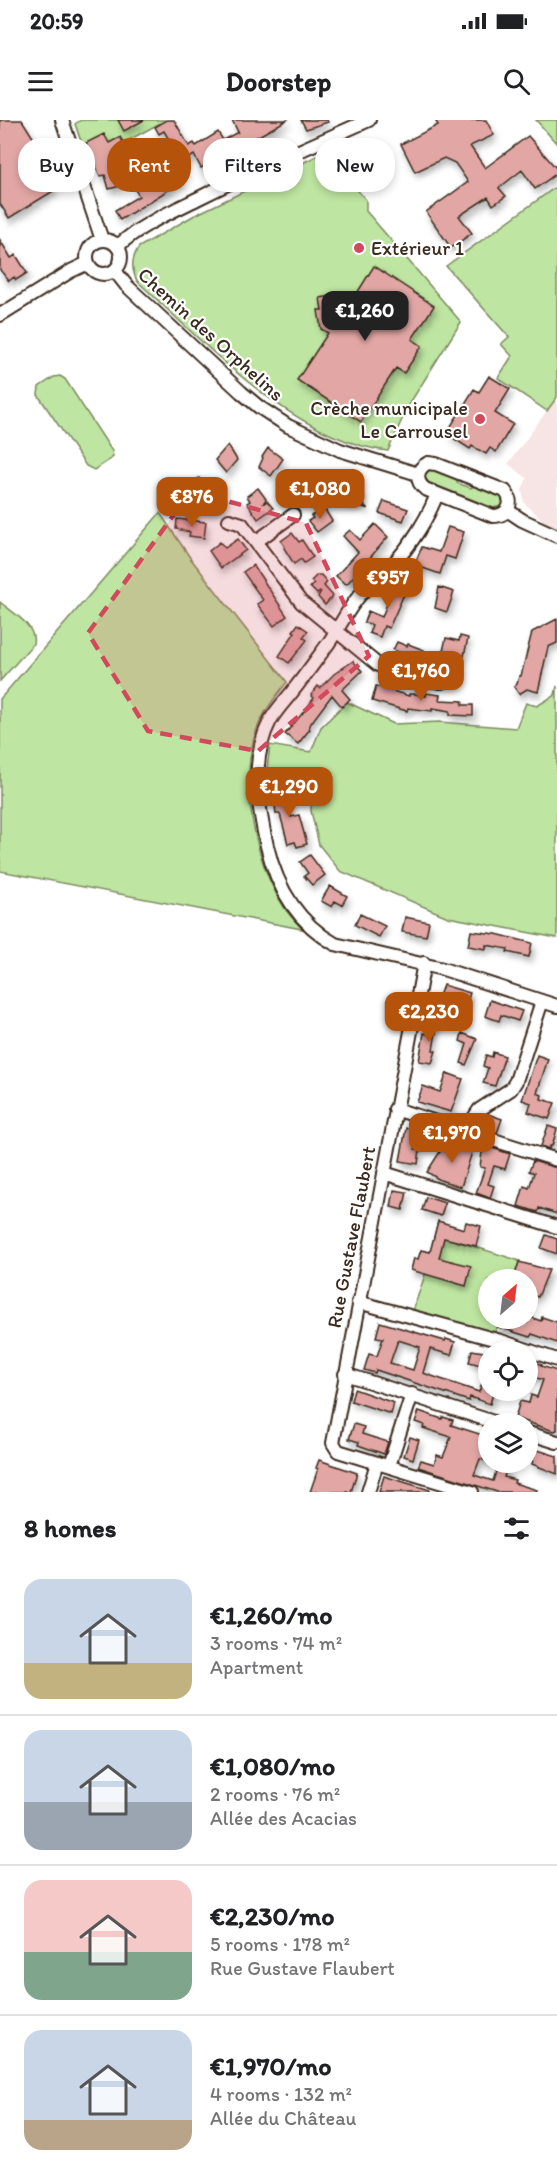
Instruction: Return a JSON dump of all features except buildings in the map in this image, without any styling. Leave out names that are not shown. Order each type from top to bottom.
[{"type":"street","points":[[62,120],[102,240]]},
{"type":"street","points":[[118,246],[190,202],[369,120]]},
{"type":"street","points":[[102,240],[118,246],[122,256],[115,271],[105,275],[94,272],[88,263],[88,251],[92,246],[102,240]]},
{"type":"street","points":[[2,309],[88,263]]},
{"type":"street","name":"Chemin des Orphelins","points":[[115,271],[126,285],[241,392],[278,420],[313,439],[340,450],[418,474]]},
{"type":"street","points":[[436,464],[505,491],[510,499],[507,510],[501,515],[493,516],[437,494],[421,487],[418,474],[424,465],[436,464]]},
{"type":"street","points":[[437,494],[403,552],[360,594],[336,632],[277,710],[265,735],[258,776],[262,824],[268,852],[281,887],[292,906],[305,921],[336,944],[424,963],[557,1006]]},
{"type":"street","points":[[507,510],[522,520],[557,536]]},
{"type":"street","points":[[257,541],[293,515]]},
{"type":"street","points":[[229,520],[243,524],[301,602],[378,665],[404,676],[441,682],[454,678]]},
{"type":"street","name":"Rue Gustave Flaubert","points":[[383,1465],[338,1451],[334,1448],[333,1443],[424,963]]},
{"type":"street","points":[[466,1130],[479,1110],[511,1089],[516,1081],[542,1001]]},
{"type":"street","points":[[395,1109],[557,1160]]},
{"type":"street","points":[[384,1173],[557,1227]]},
{"type":"street","points":[[358,1302],[501,1341],[557,1360]]},
{"type":"street","points":[[345,1374],[478,1416]]},
{"type":"street","points":[[368,1492],[383,1465],[411,1394]]},
{"type":"street","points":[[538,1436],[557,1442]]},
{"type":"street","points":[[383,1465],[472,1492]]},
{"type":"highlighted area","points":[[191,491],[306,523],[369,656],[258,751],[148,731],[88,633]]},
{"type":"shaded area","points":[[557,397],[557,528],[545,522],[524,503],[522,490],[527,478],[508,464]]},
{"type":"green space","points":[[81,120],[166,120],[133,138],[107,138],[107,152],[95,158],[95,138],[80,138],[75,124]]},
{"type":"green space","points":[[536,120],[557,120],[557,144]]},
{"type":"green space","points":[[315,157],[315,192],[359,192],[366,200],[366,211],[461,322],[408,406],[388,451],[352,443],[318,429],[284,409],[221,359],[137,281],[134,272],[133,260],[139,247],[193,216],[242,192],[303,192],[303,163]]},
{"type":"green space","points":[[557,186],[557,397],[547,411],[498,378],[512,356],[501,344],[509,337],[446,266]]},
{"type":"green space","points":[[60,376],[65,379],[112,451],[111,459],[94,470],[86,466],[38,395],[39,387],[54,377]]},
{"type":"green space","points":[[433,468],[457,478],[457,483],[471,488],[475,485],[496,493],[504,502],[502,506],[493,508],[427,482],[424,474],[428,469]]},
{"type":"green space","points":[[160,513],[191,559],[287,682],[257,729],[249,772],[250,796],[252,820],[265,867],[284,907],[302,929],[0,871],[0,699]]},
{"type":"green space","points":[[0,602],[28,626],[33,637],[33,644],[0,681]]},
{"type":"green space","points":[[557,686],[557,938],[448,917],[340,871],[319,845],[311,811],[311,786],[266,778],[270,745],[311,752],[321,727],[347,702],[394,724],[440,722],[516,728],[526,703],[537,706],[555,695]]},
{"type":"green space","points":[[437,1225],[455,1230],[453,1240],[520,1261],[517,1269],[478,1269],[478,1328],[413,1310],[425,1275]]},
{"type":"green space","points":[[481,1329],[496,1329],[495,1333]]},
{"type":"place","name":"Extérieur 1","points":[[359,248]]},
{"type":"place","name":"Crèche municipale Le Carrousel","points":[[480,419]]}]
